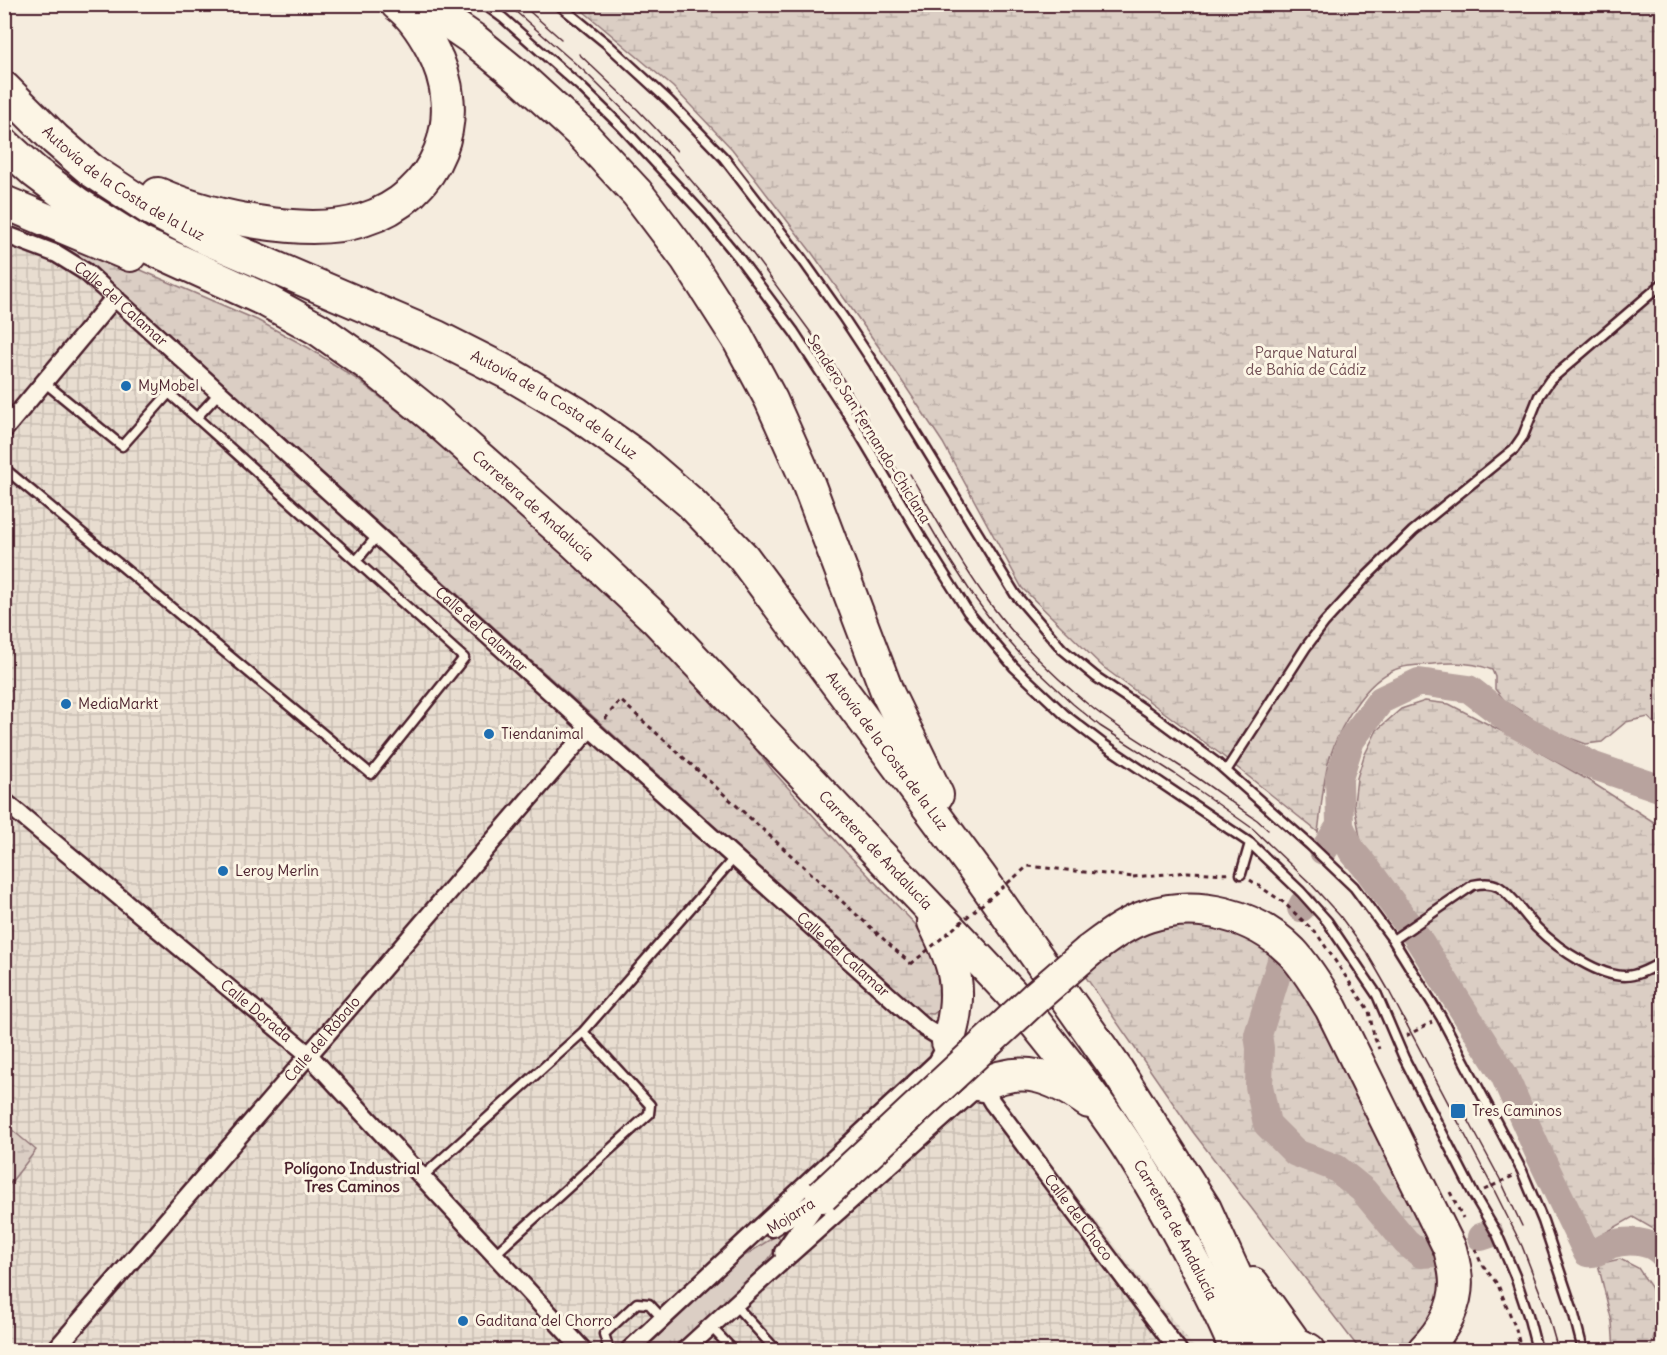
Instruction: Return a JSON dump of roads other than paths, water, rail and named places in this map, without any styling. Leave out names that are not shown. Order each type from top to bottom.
[{"type":"highway","points":[[91,170],[116,173],[188,206],[256,221],[300,227],[338,226],[362,221],[387,211],[422,182],[434,167],[446,130],[448,107],[446,83],[436,56],[423,32],[398,4]]},
{"type":"highway","points":[[422,4],[473,39],[582,134],[637,193],[687,259],[731,327],[771,400],[808,483],[888,694],[979,875]]},
{"type":"highway","name":"Autovía de la Costa de la Luz","points":[[4,88],[55,139],[91,170],[149,208],[208,239],[436,337],[510,374],[576,413],[639,458],[691,503],[743,557],[979,875]]},
{"type":"highway","points":[[4,144],[35,172],[78,204],[140,243],[265,300],[318,329],[369,365],[432,415]]},
{"type":"highway","points":[[4,202],[261,312],[313,340],[361,373],[432,415]]},
{"type":"highway","name":"Carretera de Andalucía","points":[[432,415],[575,543],[656,620],[1010,992],[1104,1112],[1136,1160],[1176,1228],[1224,1319],[1236,1350]]},
{"type":"highway","name":"Carretera de Andalucía","points":[[979,875],[1117,1070],[1199,1200],[1216,1231],[1267,1350]]},
{"type":"highway","points":[[925,902],[952,963],[957,1004],[948,1042]]},
{"type":"highway","points":[[822,1196],[1037,996],[1089,951],[1120,928],[1148,916],[1168,911],[1191,909],[1232,916],[1256,925],[1275,937],[1310,975],[1331,1008],[1450,1249],[1456,1274],[1455,1296],[1443,1326],[1425,1347]]},
{"type":"highway","points":[[982,1085],[996,1078],[1025,1073],[1044,1077],[1067,1087],[1104,1112]]},
{"type":"highway","points":[[1216,1231],[1295,1343],[1310,1350]]},
{"type":"street","name":"Calle del Calamar","points":[[4,234],[57,254],[86,272],[925,1028],[948,1042]]},
{"type":"street","points":[[4,430],[115,297]]},
{"type":"street","name":"Calle del Róbalo","points":[[55,1350],[308,1054],[592,730]]},
{"type":"street","name":"Calle Dorada","points":[[4,801],[308,1054],[583,1350]]},
{"type":"street","points":[[629,1350],[937,1062],[948,1042]]},
{"type":"street","points":[[685,1350],[982,1085]]},
{"type":"street","name":"Calle del Choco","points":[[982,1085],[992,1102],[1178,1350]]},
{"type":"street","name":"Mojarra","points":[[739,1248],[822,1196]]},
{"type":"street","name":"Mojarra","points":[[767,1275],[822,1196]]},
{"type":"lane","name":"Sendero San Fernando-Chiclana","points":[[484,4],[582,88],[623,128],[665,172],[739,258],[794,332],[849,416],[924,543],[968,612],[1014,667],[1065,715],[1103,744],[1250,843],[1301,892],[1339,938],[1377,995],[1397,1041],[1474,1195],[1497,1234],[1515,1276],[1538,1350]]},
{"type":"lane","points":[[558,4],[607,44],[669,101],[724,158],[802,259],[874,364],[1016,594],[1062,649],[1096,677],[1149,712],[1226,771],[1310,845],[1354,888],[1393,940],[1441,1017],[1522,1171],[1543,1221],[1573,1311],[1583,1350]]},
{"type":"lane","points":[[1226,771],[1324,623],[1413,531],[1514,449],[1523,436],[1539,396],[1550,380],[1662,284]]},
{"type":"lane","points":[[4,468],[371,774],[464,658],[169,393],[122,446],[44,382]]},
{"type":"lane","points":[[196,417],[220,393]]},
{"type":"lane","points":[[356,561],[378,536]]},
{"type":"lane","points":[[1241,874],[1250,843]]},
{"type":"lane","points":[[422,1177],[583,1032],[735,857]]},
{"type":"lane","points":[[1393,940],[1473,885],[1491,883],[1506,893],[1538,929],[1570,955],[1598,969],[1620,976],[1633,976],[1662,962]]},
{"type":"lane","points":[[494,1255],[649,1114],[650,1105],[583,1032]]},
{"type":"lane","points":[[609,1350],[604,1334],[637,1303],[649,1304],[663,1319]]},
{"type":"lane","points":[[735,1305],[776,1350]]},
{"type":"lane","points":[[711,1327],[733,1350]]},
{"type":"waterway","points":[[1662,789],[1594,766],[1513,723],[1469,689],[1419,682],[1381,700],[1351,740],[1339,778],[1340,826],[1352,851],[1417,937],[1504,1075],[1587,1253],[1597,1252],[1616,1243],[1630,1241],[1651,1245],[1662,1253]]},
{"type":"waterway","points":[[1323,851],[1340,826]]},
{"type":"waterway","points":[[1301,908],[1303,904]]},
{"type":"waterway","points":[[1280,964],[1258,1035],[1259,1086],[1267,1124],[1296,1153],[1336,1168],[1363,1190],[1406,1242],[1421,1254],[1437,1253]]},
{"type":"waterway","points":[[1481,1237],[1490,1234]]},
{"type":"tram line","points":[[507,4],[584,71],[673,159],[750,250],[831,360],[974,597],[1021,655],[1100,726],[1175,774],[1252,828],[1310,883],[1340,916],[1367,953],[1389,991],[1492,1186],[1522,1246],[1546,1308],[1558,1350]]},
{"type":"tram line","points":[[521,4],[561,39]]},
{"type":"tram line","points":[[579,54],[677,151]]},
{"type":"tram line","points":[[910,474],[981,591],[1002,619],[1038,659],[1101,714],[1198,778],[1268,830]]},
{"type":"tram line","points":[[1458,1101],[1501,1181],[1522,1226]]},
{"type":"place","name":"MyMobel","points":[[126,386]]},
{"type":"place","name":"MediaMarkt","points":[[66,704]]},
{"type":"place","name":"Tiendanimal","points":[[489,734]]},
{"type":"place","name":"Leroy Merlin","points":[[223,871]]},
{"type":"place","name":"Tres Caminos","points":[[1458,1111]]},
{"type":"place","name":"Gaditana del Chorro","points":[[463,1321]]},
{"type":"district","name":"Polígono Industrial Tres Caminos","points":[[352,1177]]},
{"type":"park label","name":"Parque Natural de Bahía de Cádiz","points":[[1306,362]]}]
